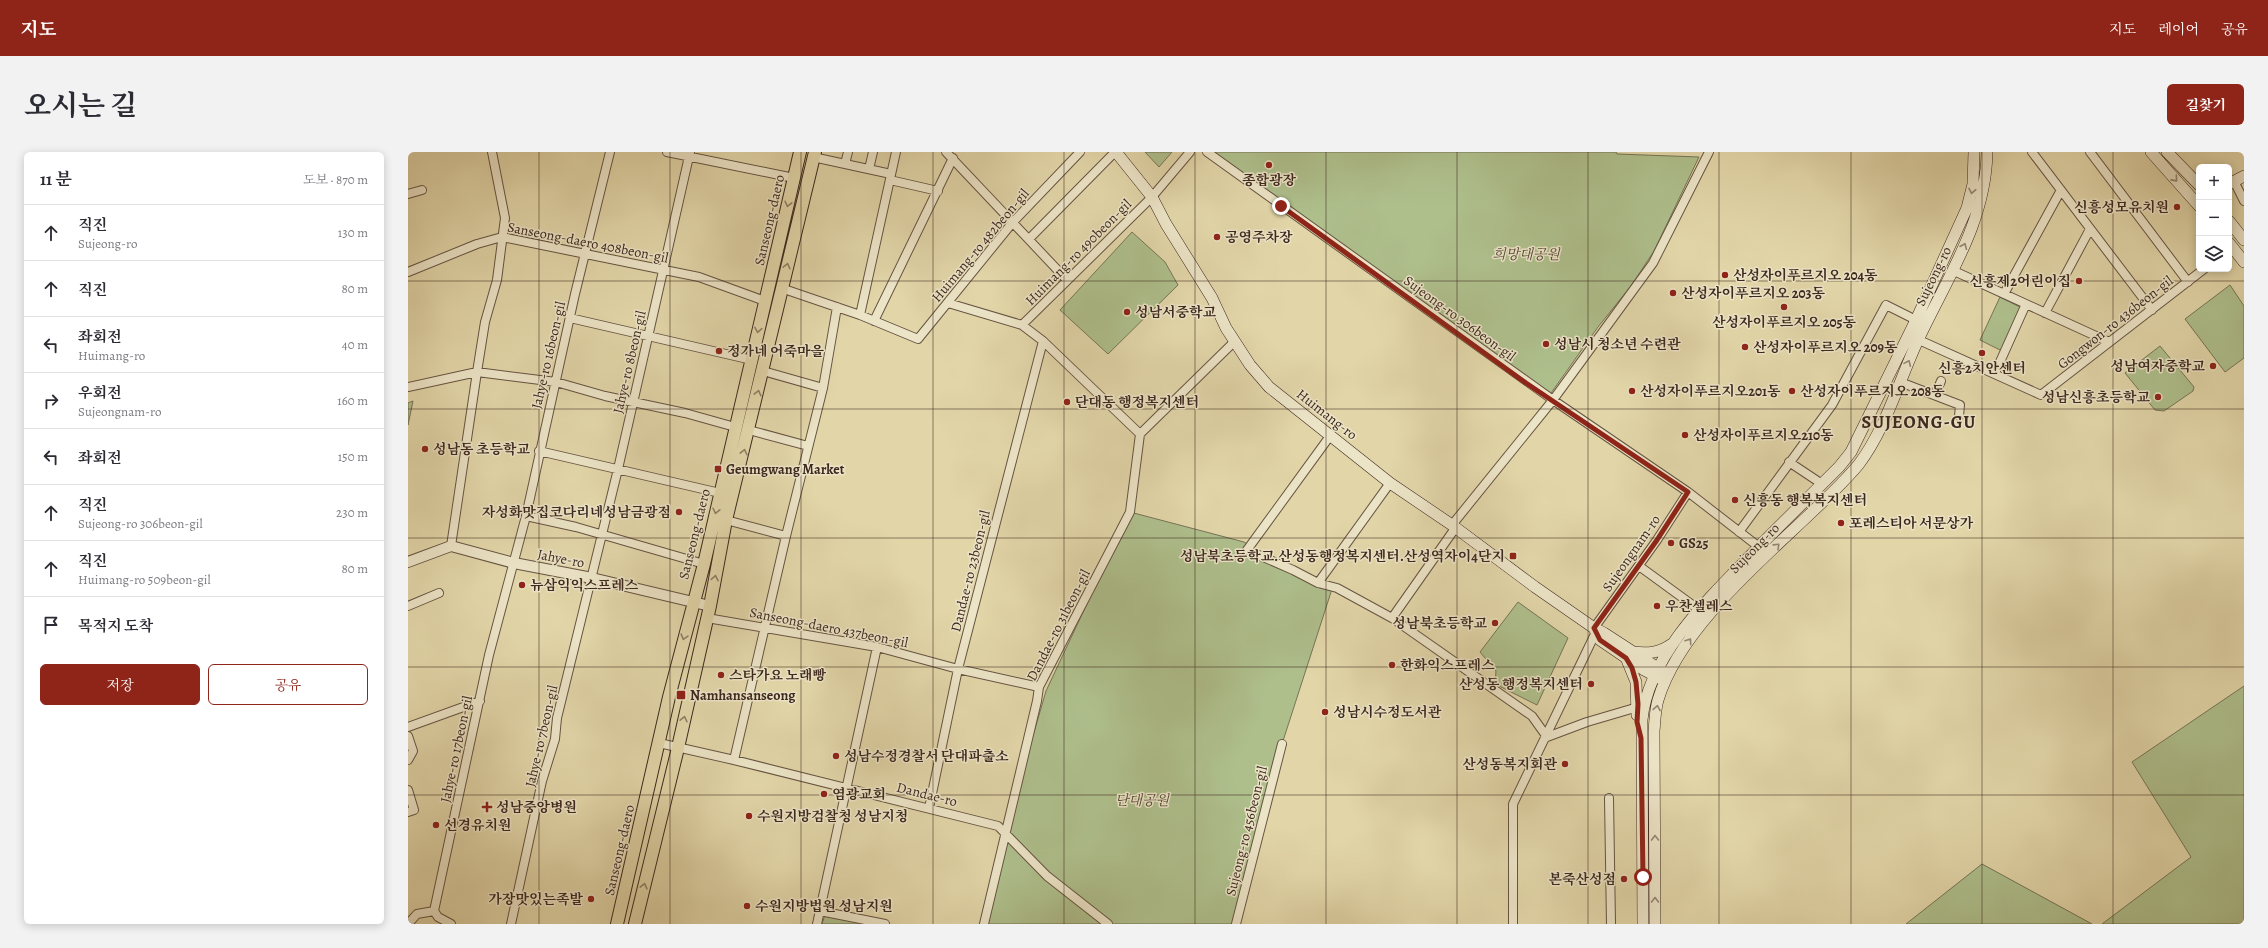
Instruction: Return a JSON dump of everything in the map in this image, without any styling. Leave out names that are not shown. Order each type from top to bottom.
[{"type":"main road","name":"Sanseong-daero","points":[[617,924],[693,602],[704,564],[800,152]]},
{"type":"main road","name":"Huimang-ro","points":[[1115,152],[1152,197],[1166,224],[1204,285],[1235,341],[1250,364],[1269,387],[1390,483],[1454,526],[1629,655],[1662,676]]},
{"type":"main road","name":"Sujeong-ro","points":[[1655,924],[1654,731],[1662,676],[1672,644],[1698,609],[1822,484],[1851,452],[1916,320],[1971,196],[1974,152]]},
{"type":"main road","name":"Sujeong-ro","points":[[1643,924],[1641,738],[1643,709],[1662,676],[1694,632],[1754,568],[1838,486],[1861,461],[1872,445],[1918,340],[1954,271],[1983,198],[1987,152]]},
{"type":"main road","points":[[2151,152],[2196,202]]},
{"type":"main road","points":[[2167,152],[2196,182]]},
{"type":"main road","name":"Sanseong-daero","points":[[635,924],[678,748],[708,612],[726,520],[749,430],[781,288],[814,155]]},
{"type":"main road","points":[[2232,225],[2244,240]]},
{"type":"main road","points":[[2232,248],[2244,262]]},
{"type":"main road","points":[[1641,738],[1637,722],[1638,708],[1636,682],[1629,655],[1662,651],[1672,644]]},
{"type":"street","points":[[408,562],[451,546],[477,372],[486,322],[497,280],[505,218],[492,152]]},
{"type":"street","name":"Jahye-ro 16beon-gil","points":[[514,563],[610,152]]},
{"type":"street","points":[[667,152],[690,154],[794,178]]},
{"type":"street","points":[[845,164],[848,152]]},
{"type":"street","points":[[869,169],[873,152]]},
{"type":"street","points":[[860,315],[896,152]]},
{"type":"street","points":[[946,152],[1067,280]]},
{"type":"street","name":"Huimang-ro 482beon-gil","points":[[874,321],[918,339],[1013,222],[1080,152]]},
{"type":"street","points":[[1028,239],[1115,152]]},
{"type":"street","name":"Huimang-ro 490beon-gil","points":[[1022,325],[1152,197],[1190,152]]},
{"type":"street","name":"Sujeong-ro 306beon-gil","points":[[1207,152],[1553,400],[1688,492],[1759,547]]},
{"type":"street","points":[[1392,618],[1454,526],[1553,400],[1653,263],[1708,152]]},
{"type":"street","points":[[2090,152],[2188,282]]},
{"type":"street","points":[[2036,153],[2061,190],[2152,310]]},
{"type":"street","name":"Jahye-ro 8beon-gil","points":[[592,578],[649,337],[690,154]]},
{"type":"street","points":[[814,155],[869,169],[938,191]]},
{"type":"street","points":[[781,288],[874,321],[953,158]]},
{"type":"street","points":[[2236,181],[2244,201]]},
{"type":"street","points":[[408,194],[422,190]]},
{"type":"street","points":[[2004,294],[2061,190]]},
{"type":"street","points":[[2045,313],[2090,229]]},
{"type":"street","name":"Sanseong-daero 408beon-gil","points":[[408,272],[477,244],[502,237],[699,277],[765,301]]},
{"type":"street","points":[[1954,271],[2109,342]]},
{"type":"street","name":"Gongwon-ro 436beon-gil","points":[[1994,373],[2042,395],[2200,272]]},
{"type":"street","points":[[948,303],[1022,325],[1043,341],[1140,434],[1235,341]]},
{"type":"street","points":[[1918,340],[1994,373],[2026,304]]},
{"type":"street","points":[[1739,532],[1832,405],[1886,305],[1916,320]]},
{"type":"street","points":[[734,760],[766,628],[786,536],[823,388],[837,307]]},
{"type":"street","points":[[570,318],[752,360]]},
{"type":"street","name":"Dandae-ro 23beon-gil","points":[[929,808],[958,669],[1043,341]]},
{"type":"street","points":[[763,371],[823,388]]},
{"type":"street","points":[[408,387],[477,372],[556,382],[581,390],[685,413],[735,427]]},
{"type":"street","points":[[1935,395],[1941,381]]},
{"type":"street","points":[[1900,382],[1960,405],[1959,416]]},
{"type":"street","points":[[749,430],[808,446]]},
{"type":"street","name":"Dandae-ro 31beon-gil","points":[[984,924],[1037,701],[1039,687],[1130,512],[1140,434]]},
{"type":"street","points":[[1330,436],[1248,550],[1318,583],[1336,588],[1392,618],[1532,716],[1547,737],[1587,722],[1638,708]]},
{"type":"street","points":[[539,451],[720,494]]},
{"type":"street","points":[[1851,452],[1861,461]]},
{"type":"street","points":[[1790,462],[1822,484]]},
{"type":"street","points":[[1318,583],[1390,483]]},
{"type":"street","name":"Sujeongnam-ro","points":[[1513,924],[1513,804],[1547,737],[1595,630],[1688,492]]},
{"type":"street","points":[[526,516],[602,535],[704,564]]},
{"type":"street","points":[[726,520],[786,536]]},
{"type":"street","name":"Jahye-ro","points":[[451,546],[514,563],[592,578],[693,602],[708,612]]},
{"type":"street","name":"Jahye-ro 17beon-gil","points":[[434,911],[498,619],[514,563]]},
{"type":"street","points":[[1638,566],[1698,609]]},
{"type":"street","name":"Jahye-ro 7beon-gil","points":[[511,924],[542,781],[555,739],[557,718],[592,578]]},
{"type":"street","points":[[408,606],[439,593]]},
{"type":"street","name":"Sanseong-daero 437beon-gil","points":[[708,612],[766,628],[877,647],[958,669],[1039,687]]},
{"type":"street","points":[[817,924],[877,647]]},
{"type":"street","points":[[408,727],[480,701]]},
{"type":"street","points":[[408,736],[413,750],[408,760]]},
{"type":"street","name":"Dandae-ro","points":[[659,743],[734,760],[998,826],[1047,876],[1108,924]]},
{"type":"street","name":"Sujeong-ro 456beon-gil","points":[[1236,924],[1282,744]]},
{"type":"street","points":[[408,790],[414,810],[408,812]]},
{"type":"street","points":[[1609,798],[1611,924]]},
{"type":"street","points":[[408,924],[417,914],[434,911],[438,917],[451,924]]},
{"type":"street","points":[[820,911],[885,924]]},
{"type":"green space","points":[[1145,152],[1172,152],[1159,167]]},
{"type":"green space","name":"희망대공원","points":[[1211,152],[1616,152],[1617,154],[1699,157],[1654,251],[1631,286],[1598,327],[1551,393],[1477,343]]},
{"type":"green space","points":[[1132,232],[1165,262],[1178,285],[1108,354],[1060,310]]},
{"type":"green space","points":[[2230,285],[2244,306],[2244,358],[2225,372],[2185,319]]},
{"type":"green space","points":[[2000,297],[2022,308],[2002,351],[1980,340]]},
{"type":"green space","points":[[2160,346],[2194,387],[2193,391],[2164,411],[2155,410],[2125,373]]},
{"type":"green space","points":[[413,401],[408,425],[408,403]]},
{"type":"green space","name":"단대공원","points":[[1130,512],[1244,542],[1267,557],[1332,589],[1282,744],[1236,924],[986,924],[1005,832],[1046,691]]},
{"type":"green space","points":[[1518,602],[1568,638],[1537,705],[1495,684],[1496,671],[1480,652]]},
{"type":"green space","points":[[2244,686],[2244,924],[2102,924],[2191,857],[2132,762]]},
{"type":"green space","points":[[1982,864],[2092,924],[1906,924]]},
{"type":"green space","points":[[825,915],[871,924],[822,924]]},
{"type":"place","name":"종합광장","points":[[1269,165]]},
{"type":"place","name":"신흥성모유치원","points":[[2177,207]]},
{"type":"place","name":"공영주차장","points":[[1217,237]]},
{"type":"place","name":"산성자이푸르지오 204동","points":[[1725,275]]},
{"type":"place","name":"신흥제2어린이집","points":[[2079,281]]},
{"type":"place","name":"산성자이푸르지오 203동","points":[[1673,293]]},
{"type":"place","name":"산성자이푸르지오 205동","points":[[1784,307]]},
{"type":"place","name":"성남서중학교","points":[[1127,312]]},
{"type":"place","name":"성남시 청소년 수련관","points":[[1546,344]]},
{"type":"place","name":"산성자이푸르지오 209동","points":[[1745,347]]},
{"type":"place","name":"정가네 어죽마을","points":[[719,351]]},
{"type":"place","name":"신흥2치안센터","points":[[1982,353]]},
{"type":"place","name":"성남여자중학교","points":[[2213,366]]},
{"type":"place","name":"산성자이푸르지오201동","points":[[1632,391]]},
{"type":"place","name":"산성자이푸르지오 208동","points":[[1792,391]]},
{"type":"place","name":"성남신흥초등학교","points":[[2158,397]]},
{"type":"place","name":"단대동 행정복지센터","points":[[1067,402]]},
{"type":"place","name":"산성자이푸르지오210동","points":[[1685,435]]},
{"type":"place","name":"성남동 초등학교","points":[[425,449]]},
{"type":"place","name":"Geumgwang Market","points":[[718,469]]},
{"type":"place","name":"신흥동 행복복지센터","points":[[1735,500]]},
{"type":"place","name":"자성화맛집코다리네성남금광점","points":[[679,512]]},
{"type":"place","name":"포레스티아 서문상가","points":[[1841,523]]},
{"type":"place","name":"GS25","points":[[1671,543]]},
{"type":"place","name":"성남북초등학교.산성동행정복지센터.산성역자이4단지","points":[[1513,556]]},
{"type":"place","name":"뉴삼익익스프레스","points":[[522,585]]},
{"type":"place","name":"우찬셀레스","points":[[1657,606]]},
{"type":"place","name":"성남북초등학교","points":[[1495,623]]},
{"type":"place","name":"한화익스프레스","points":[[1392,665]]},
{"type":"place","name":"스타가요 노래빵","points":[[721,675]]},
{"type":"place","name":"산성동 행정복지센터","points":[[1591,684]]},
{"type":"place","name":"Namhansanseong","points":[[681,695]]},
{"type":"place","name":"성남시수정도서관","points":[[1325,712]]},
{"type":"place","name":"성남수정경찰서 단대파출소","points":[[836,756]]},
{"type":"place","name":"산성동복지회관","points":[[1565,764]]},
{"type":"place","name":"염광교회","points":[[824,794]]},
{"type":"place","name":"성남중앙병원","points":[[487,807]]},
{"type":"place","name":"수원지방검찰청 성남지청","points":[[749,816]]},
{"type":"place","name":"선경유치원","points":[[436,825]]},
{"type":"place","name":"본죽산성점","points":[[1624,879]]},
{"type":"place","name":"가장맛있는족발","points":[[591,899]]},
{"type":"place","name":"수원지방법원 성남지원","points":[[747,906]]},
{"type":"district","name":"SUJEONG-GU","points":[[1919,422]]},
{"type":"route","points":[[1281,206],[1526,383],[1688,492],[1657,540],[1594,628],[1600,640],[1626,658],[1632,668],[1636,682],[1638,704],[1637,722],[1641,738],[1643,877]]}]
